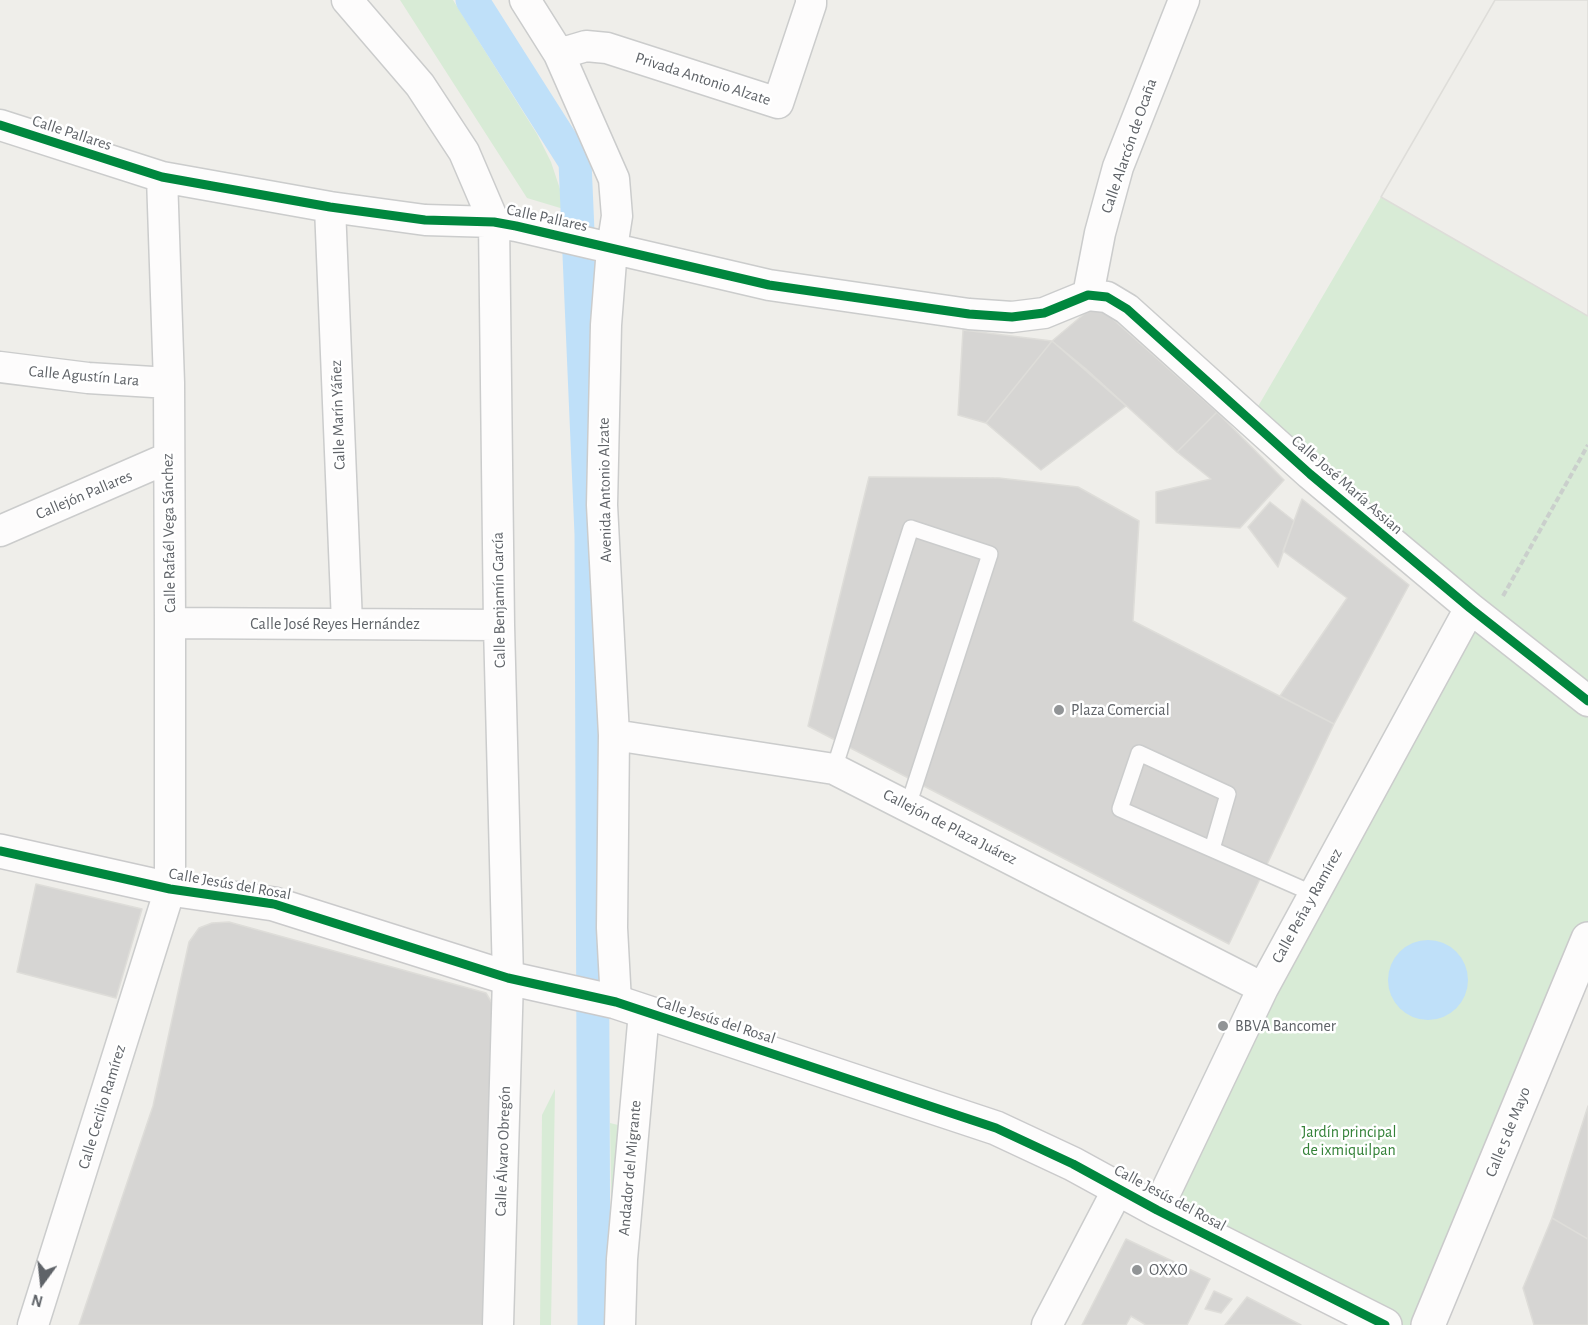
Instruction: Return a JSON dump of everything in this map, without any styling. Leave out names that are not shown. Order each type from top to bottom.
[{"type":"street","points":[[347,0],[420,85],[464,152],[505,224]]},
{"type":"street","name":"Avenida Antonio Alzate","points":[[525,0],[559,54],[614,179],[617,216],[603,246],[606,325],[602,505],[614,735],[612,928],[620,1005]]},
{"type":"street","name":"Privada Antonio Alzate","points":[[559,54],[586,46],[607,48],[778,103],[811,0]]},
{"type":"street","name":"Calle Alarcón de Ocaña","points":[[1088,296],[1100,233],[1118,167],[1184,0]]},
{"type":"street","name":"Calle Pallares","points":[[0,125],[162,177],[330,207],[425,220],[505,224],[769,285],[969,314],[1012,317],[1044,313],[1088,296]]},
{"type":"street","name":"Calle Rafaél Vega Sánchez","points":[[162,177],[169,383],[170,889]]},
{"type":"street","name":"Calle Marín Yáñez","points":[[330,207],[347,623]]},
{"type":"street","name":"Calle Benjamín García","points":[[505,224],[499,625],[518,980]]},
{"type":"street","name":"Calle José María Assian","points":[[1088,296],[1107,297],[1127,309],[1310,474],[1479,615],[1588,701]]},
{"type":"street","name":"Calle Agustín Lara","points":[[0,367],[88,378],[169,383]]},
{"type":"street","name":"Callejón Pallares","points":[[0,531],[168,458]]},
{"type":"street","name":"Calle Peña y Ramírez","points":[[1157,1210],[1263,988],[1314,894],[1479,615]]},
{"type":"street","name":"Calle José Reyes Hernández","points":[[171,623],[499,625]]},
{"type":"street","name":"Callejón de Plaza Juárez","points":[[614,735],[834,769],[1263,988]]},
{"type":"street","name":"Calle Jesús del Rosal","points":[[0,851],[170,889],[274,904],[518,980],[620,1005],[996,1128],[1073,1164],[1157,1210],[1385,1325]]},
{"type":"street","name":"Calle Cecilio Ramírez","points":[[33,1325],[170,889]]},
{"type":"street","name":"Calle 5 de Mayo","points":[[1428,1325],[1588,939]]},
{"type":"street","name":"Calle Álvaro Obregón","points":[[498,1325],[518,980]]},
{"type":"street","name":"Andador del Migrante","points":[[620,1005],[622,1259],[620,1325]]},
{"type":"street","points":[[1047,1325],[1118,1189]]},
{"type":"lane","points":[[834,769],[911,528],[990,554],[908,806]]},
{"type":"lane","points":[[1212,849],[1228,794],[1139,753],[1120,808],[1212,849],[1314,894]]},
{"type":"path","points":[[1479,615],[1588,445]]},
{"type":"green space","points":[[400,0],[453,0],[537,134],[551,162],[567,210],[527,198]]},
{"type":"green space","points":[[1381,197],[1588,316],[1588,698],[1250,420]]},
{"type":"green space","name":"Jardín principal de ixmiquilpan","points":[[1470,608],[1588,701],[1588,939],[1428,1325],[1386,1325],[1157,1210]]},
{"type":"green space","points":[[555,1089],[551,1325],[540,1325],[542,1115]]},
{"type":"green space","points":[[610,1123],[622,1126],[612,1242]]},
{"type":"water","points":[[1428,940],[1443,943],[1456,952],[1465,965],[1468,980],[1465,995],[1456,1008],[1443,1017],[1428,1020],[1413,1017],[1400,1008],[1391,995],[1388,980],[1391,965],[1400,952],[1413,943]]},
{"type":"building","points":[[1495,0],[1588,0],[1588,316],[1381,197]]},
{"type":"building","points":[[1495,0],[1588,0],[1588,316],[1381,197]]},
{"type":"building","points":[[1096,304],[1217,412],[1177,452],[1052,341]]},
{"type":"building","points":[[963,330],[1052,341],[986,423],[958,415]]},
{"type":"building","points":[[1052,341],[1126,406],[1041,470],[986,423]]},
{"type":"building","points":[[1217,412],[1284,480],[1240,528],[1156,523],[1156,492],[1211,479],[1177,452]]},
{"type":"building","name":"Plaza Comercial","points":[[869,477],[999,478],[1078,487],[1139,521],[1133,621],[1334,724],[1229,944],[808,726]]},
{"type":"building","points":[[1302,499],[1409,585],[1334,724],[1280,696],[1347,598],[1283,551]]},
{"type":"building","points":[[1270,502],[1294,521],[1278,567],[1248,527]]},
{"type":"building","points":[[36,884],[142,909],[116,998],[17,972]]},
{"type":"building","points":[[229,922],[486,993],[492,1003],[493,1024],[496,1325],[79,1325],[153,1106],[189,942],[199,928],[212,923]]},
{"type":"building","points":[[1588,1106],[1588,1239],[1552,1218]]},
{"type":"building","points":[[1552,1218],[1588,1239],[1588,1325],[1534,1325],[1523,1288]]},
{"type":"building","points":[[1126,1239],[1210,1279],[1187,1325],[1146,1325],[1131,1316],[1126,1325],[1082,1325]]},
{"type":"building","points":[[1214,1291],[1232,1299],[1221,1313],[1205,1309]]},
{"type":"building","points":[[1247,1297],[1301,1325],[1225,1325]]},
{"type":"waterway","points":[[472,0],[575,162],[591,534],[594,1325]]},
{"type":"cycle path","points":[[0,125],[162,177],[330,207],[425,220],[494,222],[769,285],[969,314],[1012,317],[1044,313],[1088,295],[1107,297],[1127,309],[1310,474],[1470,608],[1588,701]]},
{"type":"cycle path","points":[[0,851],[170,889],[274,904],[508,978],[616,1002],[996,1128],[1073,1164],[1157,1210],[1385,1325]]},
{"type":"place","name":"Plaza Comercial","points":[[1059,710]]},
{"type":"place","name":"BBVA Bancomer","points":[[1223,1026]]},
{"type":"place","name":"OXXO","points":[[1137,1270]]}]
